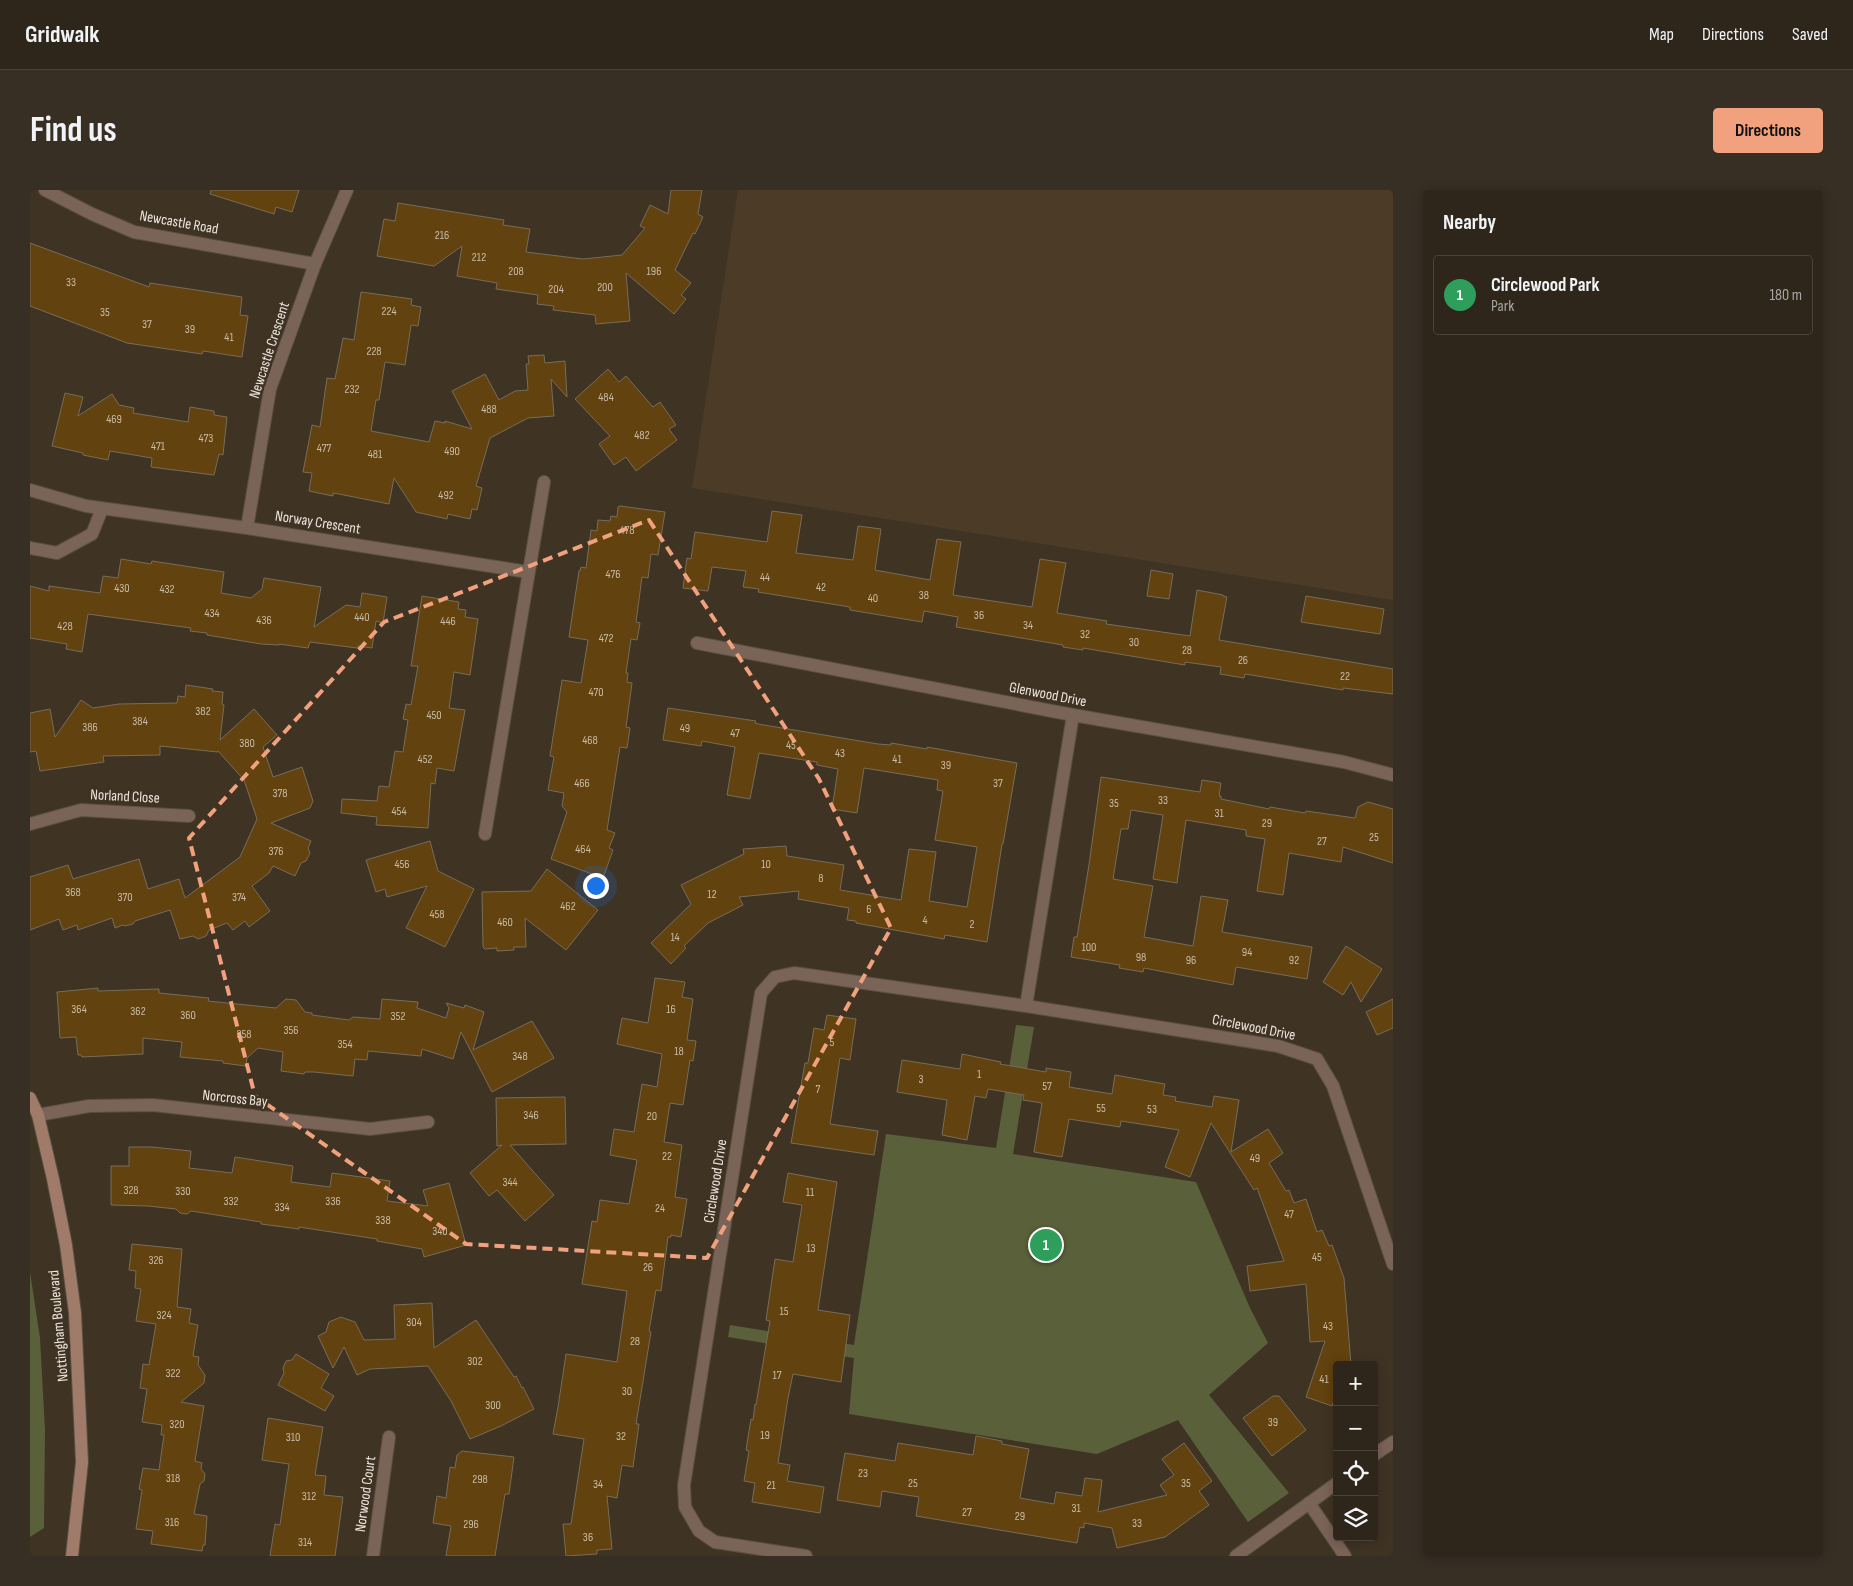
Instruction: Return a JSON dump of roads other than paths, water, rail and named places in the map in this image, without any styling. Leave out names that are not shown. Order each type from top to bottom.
[{"type":"street","name":"Newcastle Crescent","points":[[246,528],[270,389],[315,264],[347,190]]},
{"type":"street","name":"Newcastle Road","points":[[51,192],[134,232],[315,264]]},
{"type":"street","points":[[484,834],[544,482]]},
{"type":"street","name":"Norway Crescent","points":[[30,490],[86,506],[246,528],[528,572]]},
{"type":"street","points":[[30,548],[57,553],[92,534],[102,508]]},
{"type":"street","name":"Glenwood Drive","points":[[697,643],[1073,715],[1344,762],[1393,775]]},
{"type":"street","points":[[1026,1006],[1073,715]]},
{"type":"street","name":"Norland Close","points":[[30,824],[81,810],[189,816]]},
{"type":"street","name":"Circlewood Drive","points":[[806,1556],[715,1542],[699,1530],[685,1507],[684,1485],[761,993],[775,977],[794,973],[1026,1006],[1278,1046],[1317,1060],[1333,1086],[1393,1264]]},
{"type":"street","name":"Nottingham Boulevard","points":[[30,1098],[38,1115],[66,1245],[75,1313],[82,1462],[72,1556]]},
{"type":"street","name":"Norcross Bay","points":[[38,1115],[89,1106],[153,1105],[370,1129],[428,1122]]},
{"type":"street","name":"Norwood Court","points":[[373,1556],[389,1437]]},
{"type":"street","points":[[1378,1452],[1393,1442]]},
{"type":"street","points":[[1236,1556],[1333,1486]]},
{"type":"street","points":[[1309,1503],[1345,1556]]},
{"type":"place","name":"Circlewood Park","points":[[1046,1245]]}]
